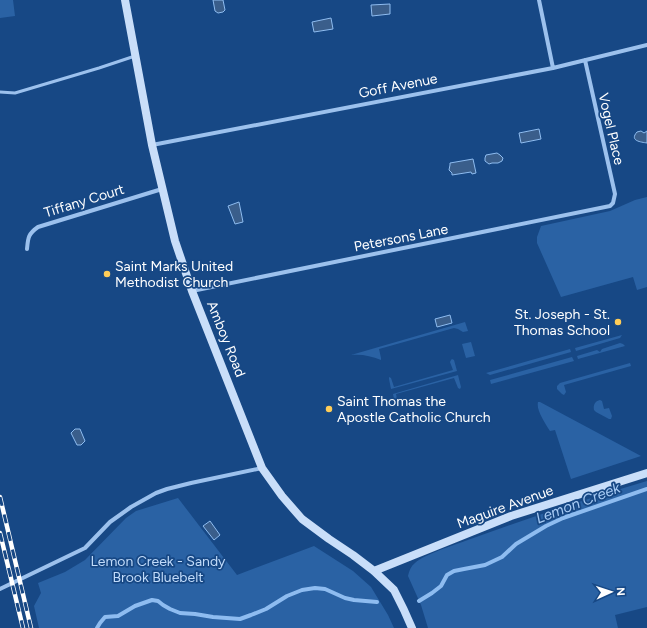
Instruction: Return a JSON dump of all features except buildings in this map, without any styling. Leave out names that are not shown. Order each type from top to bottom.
[{"type":"main road","name":"Amboy Road","points":[[125,0],[152,145],[175,241],[192,291],[262,468],[282,496],[302,518],[374,571],[394,590],[412,628]]},
{"type":"main road","name":"Maguire Avenue","points":[[374,571],[511,516],[647,473]]},
{"type":"street","points":[[539,0],[553,68]]},
{"type":"street","name":"Goff Avenue","points":[[152,145],[553,68],[647,45]]},
{"type":"street","name":"Vogel Place","points":[[585,60],[615,194],[614,203]]},
{"type":"street","name":"Tiffany Court","points":[[27,249],[29,235],[38,227],[162,189]]},
{"type":"street","name":"Petersons Lane","points":[[192,291],[606,208],[614,203]]},
{"type":"street","points":[[0,589],[85,548],[110,522],[131,507],[156,493],[190,483],[262,468]]},
{"type":"lane","points":[[0,92],[15,93],[136,56]]},
{"type":"green space","points":[[0,0],[13,0],[15,16],[0,18]]},
{"type":"green space","points":[[647,197],[647,287],[637,290],[633,277],[561,297],[537,243],[537,237],[541,226],[610,211],[635,200]]},
{"type":"green space","points":[[465,322],[468,331],[463,332],[454,328],[379,349],[381,360],[374,357],[351,355]]},
{"type":"green space","points":[[622,335],[620,338],[576,351],[575,348]]},
{"type":"green space","points":[[471,342],[475,356],[466,358],[462,344]]},
{"type":"green space","points":[[620,343],[625,346],[578,359],[577,356],[597,350],[600,352],[602,349]]},
{"type":"green space","points":[[570,349],[571,352],[490,375],[486,373]]},
{"type":"green space","points":[[572,357],[574,361],[491,384],[490,380]]},
{"type":"green space","points":[[452,359],[454,360],[457,371],[391,389],[389,377],[391,378],[394,387],[453,370],[450,362]]},
{"type":"green space","points":[[630,363],[631,366],[564,385],[566,392],[564,395],[557,389],[557,386],[560,383]]},
{"type":"green space","points":[[458,375],[461,387],[460,389],[458,388],[454,378],[396,394],[398,404],[395,405],[393,394]]},
{"type":"green space","points":[[600,400],[602,401],[604,409],[609,408],[612,416],[611,419],[594,410],[595,404]]},
{"type":"green space","points":[[538,402],[641,456],[571,479],[555,430],[550,431],[538,409]]},
{"type":"green space","points":[[647,481],[647,607],[615,615],[618,628],[428,628],[421,605],[408,576],[412,566],[419,560],[439,550],[510,525]]},
{"type":"green space","name":"Lemon Creek - Sandy Brook Bluebelt","points":[[178,498],[237,575],[314,546],[353,571],[371,587],[394,628],[39,628],[34,606],[41,593],[38,583],[65,572],[85,560],[126,518],[136,511]]},
{"type":"shaded area","points":[[213,0],[223,0],[225,10],[223,12],[218,13],[215,11]]},
{"type":"shaded area","points":[[390,4],[390,14],[372,16],[371,5]]},
{"type":"shaded area","points":[[331,18],[333,29],[314,32],[312,22]]},
{"type":"shaded area","points":[[539,129],[541,139],[521,143],[519,133]]},
{"type":"shaded area","points":[[641,131],[644,133],[647,131],[647,143],[639,141],[634,137],[637,132]]},
{"type":"shaded area","points":[[497,153],[503,158],[502,161],[489,164],[485,161],[486,155]]},
{"type":"shaded area","points":[[473,159],[476,173],[472,174],[471,172],[452,175],[449,170],[450,163]]},
{"type":"shaded area","points":[[239,202],[243,222],[235,224],[228,206]]},
{"type":"shaded area","points":[[450,315],[452,323],[437,327],[435,319]]},
{"type":"shaded area","points":[[75,429],[80,429],[85,441],[81,445],[77,445],[71,433]]},
{"type":"shaded area","points":[[210,521],[220,535],[214,540],[203,526]]},
{"type":"waterway","name":"Lemon Creek","points":[[419,601],[441,586],[447,575],[454,571],[485,565],[502,557],[516,544],[546,526],[563,518],[647,489]]},
{"type":"waterway","name":"Lemon Creek","points":[[97,628],[105,617],[118,616],[135,606],[152,600],[158,601],[170,609],[180,613],[240,619],[266,609],[287,596],[302,590],[315,588],[325,589],[345,598],[377,602]]},
{"type":"railway","points":[[0,497],[31,628]]},
{"type":"railway","points":[[0,533],[23,628]]},
{"type":"place","name":"Saint Marks United Methodist Church","points":[[107,274]]},
{"type":"place","name":"St. Joseph - St. Thomas School","points":[[618,322]]},
{"type":"place","name":"Saint Thomas the Apostle Catholic Church","points":[[329,409]]}]
